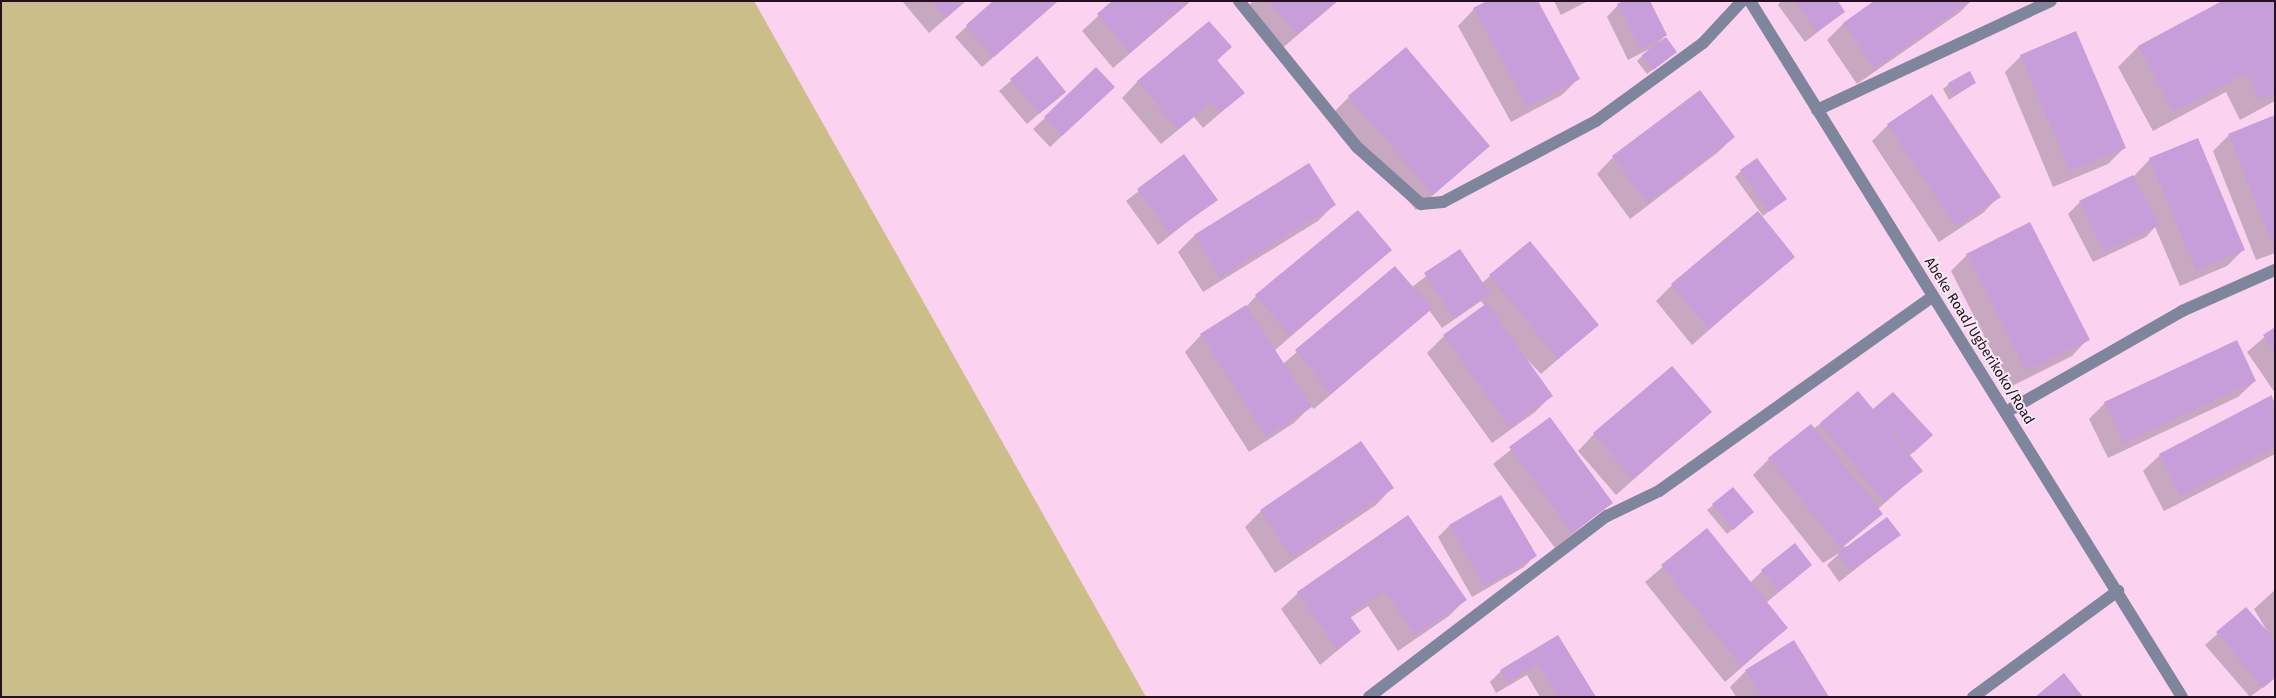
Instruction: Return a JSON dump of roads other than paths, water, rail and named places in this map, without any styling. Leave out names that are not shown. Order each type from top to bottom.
[{"type":"street","points":[[1239,1],[1357,148],[1421,204],[1443,202],[1596,120],[1703,43],[1742,1]]},
{"type":"street","name":"Abeke Road/Ugberikoko/Road","points":[[1750,1],[2118,591],[2182,697]]},
{"type":"street","points":[[1817,110],[2051,1]]},
{"type":"street","points":[[2006,412],[2182,311],[2275,270]]},
{"type":"street","points":[[1369,697],[1607,516],[1659,492],[1933,296]]},
{"type":"street","points":[[1973,697],[2118,591]]}]
